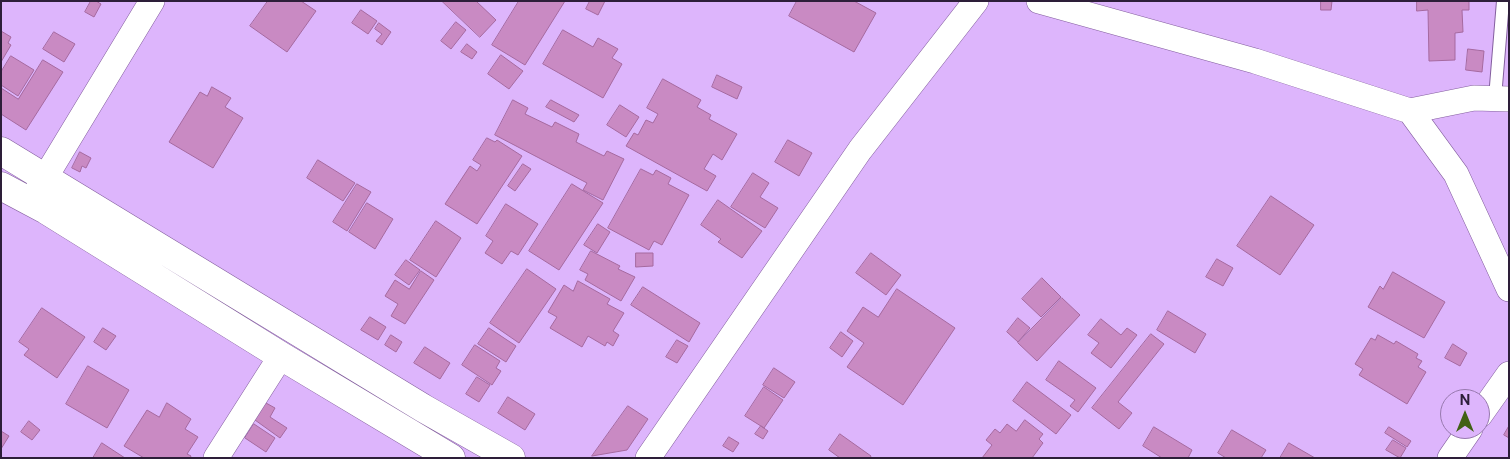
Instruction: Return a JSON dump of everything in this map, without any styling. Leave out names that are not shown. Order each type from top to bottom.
[{"type":"street","points":[[30,202],[152,1]]},
{"type":"street","points":[[648,458],[860,150],[976,1]]},
{"type":"street","points":[[1039,1],[1254,61],[1410,111],[1474,98],[1502,98]]},
{"type":"street","points":[[1410,111],[1456,174],[1509,290]]},
{"type":"street","points":[[1,151],[423,408],[510,458]]},
{"type":"street","points":[[1,186],[451,458]]},
{"type":"street","points":[[216,458],[282,356]]},
{"type":"street","points":[[1490,401],[1509,374]]},
{"type":"street","points":[[1450,458],[1463,439]]},
{"type":"lane","points":[[1502,98],[1504,1]]},
{"type":"building","points":[[91,1],[101,4],[94,17],[85,12]]},
{"type":"building","points":[[268,1],[301,1],[316,11],[287,52],[250,26]]},
{"type":"building","points":[[442,1],[476,1],[496,20],[480,37]]},
{"type":"building","points":[[519,1],[565,1],[525,65],[492,45]]},
{"type":"building","points":[[590,1],[605,1],[598,15],[586,9]]},
{"type":"building","points":[[797,1],[854,1],[876,13],[854,52],[789,16]]},
{"type":"building","points":[[1321,1],[1332,1],[1331,10],[1321,10]]},
{"type":"building","points":[[1417,1],[1469,1],[1469,10],[1462,10],[1463,32],[1455,33],[1455,60],[1429,61],[1428,10],[1417,11]]},
{"type":"building","points":[[361,10],[377,21],[368,34],[352,23]]},
{"type":"building","points":[[456,22],[466,30],[451,49],[441,41]]},
{"type":"building","points":[[379,23],[391,32],[382,45],[376,41],[382,34],[375,29]]},
{"type":"building","points":[[563,30],[593,47],[598,38],[618,49],[612,58],[622,64],[603,98],[543,64]]},
{"type":"building","points":[[1,31],[11,37],[8,43],[11,45],[1,62]]},
{"type":"building","points":[[54,32],[75,44],[64,62],[43,49]]},
{"type":"building","points":[[467,44],[477,52],[472,59],[461,52]]},
{"type":"building","points":[[1468,49],[1484,51],[1482,72],[1466,70]]},
{"type":"building","points":[[501,55],[523,71],[509,89],[488,74]]},
{"type":"building","points":[[11,56],[34,70],[18,96],[1,85],[1,72]]},
{"type":"building","points":[[43,60],[63,72],[26,130],[1,114],[1,88],[18,99]]},
{"type":"building","points":[[717,75],[742,87],[737,99],[712,87]]},
{"type":"building","points":[[663,79],[701,100],[697,107],[711,115],[709,119],[737,134],[722,160],[713,154],[704,169],[716,176],[707,191],[626,146],[634,133],[638,135],[646,120],[653,123],[658,114],[647,108]]},
{"type":"building","points":[[212,87],[231,98],[225,107],[243,118],[213,168],[169,142],[200,92],[207,96]]},
{"type":"building","points":[[513,100],[528,108],[525,114],[552,127],[555,122],[579,134],[576,142],[604,156],[607,151],[624,159],[603,200],[583,190],[587,183],[495,135]]},
{"type":"building","points":[[551,100],[579,115],[574,122],[546,107]]},
{"type":"building","points":[[620,105],[639,117],[626,137],[607,125]]},
{"type":"building","points":[[487,138],[495,142],[497,140],[522,156],[477,224],[445,204],[470,166],[477,171],[481,165],[473,160]]},
{"type":"building","points":[[788,140],[812,153],[799,176],[775,162]]},
{"type":"building","points":[[80,152],[91,158],[86,168],[82,166],[80,172],[72,168]]},
{"type":"building","points":[[318,160],[355,183],[343,201],[307,178]]},
{"type":"building","points":[[523,164],[531,169],[515,191],[508,186]]},
{"type":"building","points":[[641,169],[653,175],[656,170],[671,178],[668,184],[689,195],[662,245],[654,241],[649,250],[608,228]]},
{"type":"building","points":[[753,173],[769,183],[760,197],[778,208],[765,228],[731,207]]},
{"type":"building","points":[[357,184],[371,192],[347,231],[333,222]]},
{"type":"building","points":[[572,184],[603,203],[559,270],[529,251]]},
{"type":"building","points":[[1271,196],[1314,225],[1280,275],[1237,246]]},
{"type":"building","points":[[718,200],[762,231],[742,258],[718,242],[721,239],[701,225]]},
{"type":"building","points":[[367,203],[393,219],[375,249],[349,232]]},
{"type":"building","points":[[506,204],[538,224],[518,255],[511,251],[502,264],[485,253],[493,241],[486,236]]},
{"type":"building","points":[[436,221],[461,238],[436,277],[410,260]]},
{"type":"building","points":[[598,224],[610,232],[597,253],[584,245]]},
{"type":"building","points":[[591,251],[620,266],[618,269],[635,277],[621,301],[585,280],[588,274],[580,270]]},
{"type":"building","points":[[636,253],[653,253],[653,266],[636,267]]},
{"type":"building","points":[[871,253],[901,275],[886,295],[856,273]]},
{"type":"building","points":[[1217,259],[1233,268],[1223,286],[1206,277]]},
{"type":"building","points":[[406,260],[420,270],[409,285],[395,275]]},
{"type":"building","points":[[527,269],[556,289],[519,343],[490,323]]},
{"type":"building","points":[[421,271],[434,280],[405,324],[391,316],[398,304],[385,296],[395,280],[409,289]]},
{"type":"building","points":[[1393,272],[1445,302],[1424,338],[1368,307],[1380,286],[1383,289]]},
{"type":"building","points":[[1042,278],[1061,297],[1041,317],[1022,299]]},
{"type":"building","points":[[578,281],[610,299],[607,304],[624,313],[613,331],[619,335],[613,346],[607,342],[605,346],[588,336],[582,347],[550,328],[557,317],[548,312],[564,285],[573,291]]},
{"type":"building","points":[[643,287],[700,323],[689,342],[631,305]]},
{"type":"building","points":[[897,289],[955,328],[903,405],[847,367],[864,343],[847,331],[863,307],[878,317]]},
{"type":"building","points":[[1062,298],[1080,315],[1037,361],[1018,343]]},
{"type":"building","points":[[42,308],[85,337],[57,378],[24,355],[29,349],[19,342]]},
{"type":"building","points":[[1168,311],[1206,334],[1195,353],[1157,330]]},
{"type":"building","points":[[370,317],[386,327],[378,340],[361,330]]},
{"type":"building","points":[[1018,318],[1030,328],[1018,342],[1007,332]]},
{"type":"building","points":[[1101,319],[1121,335],[1127,328],[1137,335],[1111,368],[1091,353],[1099,343],[1088,335]]},
{"type":"building","points":[[103,328],[116,336],[106,350],[94,342]]},
{"type":"building","points":[[489,328],[516,346],[506,362],[478,344]]},
{"type":"building","points":[[841,332],[853,341],[842,357],[830,348]]},
{"type":"building","points":[[1151,334],[1164,344],[1118,402],[1132,413],[1119,429],[1092,408]]},
{"type":"building","points":[[391,335],[402,342],[396,352],[385,345]]},
{"type":"building","points":[[1378,335],[1394,344],[1396,341],[1418,354],[1416,358],[1422,361],[1418,367],[1426,372],[1407,404],[1359,375],[1363,369],[1355,364],[1371,338],[1375,340]]},
{"type":"building","points":[[677,340],[688,346],[677,363],[666,357]]},
{"type":"building","points":[[1453,344],[1467,353],[1460,366],[1445,358]]},
{"type":"building","points":[[475,345],[500,361],[496,368],[501,371],[492,385],[462,365]]},
{"type":"building","points":[[425,347],[450,363],[440,379],[414,363]]},
{"type":"building","points":[[1059,361],[1096,388],[1078,412],[1070,406],[1075,400],[1046,380]]},
{"type":"building","points":[[88,366],[129,390],[107,428],[66,404]]},
{"type":"building","points":[[774,368],[795,382],[784,398],[763,385]]},
{"type":"building","points":[[477,377],[490,385],[479,402],[466,394]]},
{"type":"building","points":[[1027,382],[1071,415],[1056,434],[1013,401]]},
{"type":"building","points":[[764,387],[783,400],[764,428],[745,416]]},
{"type":"building","points":[[508,397],[535,414],[525,430],[498,413]]},
{"type":"building","points":[[167,403],[191,419],[185,429],[198,437],[187,454],[191,456],[190,458],[144,458],[124,446],[147,410],[159,417]]},
{"type":"building","points":[[266,403],[275,408],[270,417],[287,428],[280,438],[255,420]]},
{"type":"building","points":[[628,406],[648,419],[627,450],[592,456]]},
{"type":"building","points":[[1025,420],[1043,434],[1039,439],[1043,443],[1032,458],[982,458],[992,445],[986,440],[995,429],[1000,433],[1007,424],[1016,431]]},
{"type":"building","points":[[29,421],[40,430],[32,440],[21,432]]},
{"type":"building","points":[[254,424],[275,438],[266,452],[245,438]]},
{"type":"building","points":[[761,426],[768,431],[763,439],[755,434]]},
{"type":"building","points":[[1509,426],[1509,438],[1504,435]]},
{"type":"building","points":[[1154,427],[1192,450],[1188,458],[1162,458],[1143,446]]},
{"type":"building","points":[[1389,427],[1411,441],[1407,447],[1385,433]]},
{"type":"building","points":[[1232,430],[1266,450],[1261,458],[1226,458],[1218,453]]},
{"type":"building","points":[[1,431],[9,436],[1,449]]},
{"type":"building","points":[[840,434],[871,456],[870,458],[840,458],[829,450]]},
{"type":"building","points":[[729,437],[739,443],[733,452],[723,446]]},
{"type":"building","points":[[1393,440],[1406,448],[1400,458],[1386,450]]},
{"type":"building","points":[[102,443],[125,458],[93,458]]},
{"type":"building","points":[[1289,443],[1315,458],[1280,458]]}]
